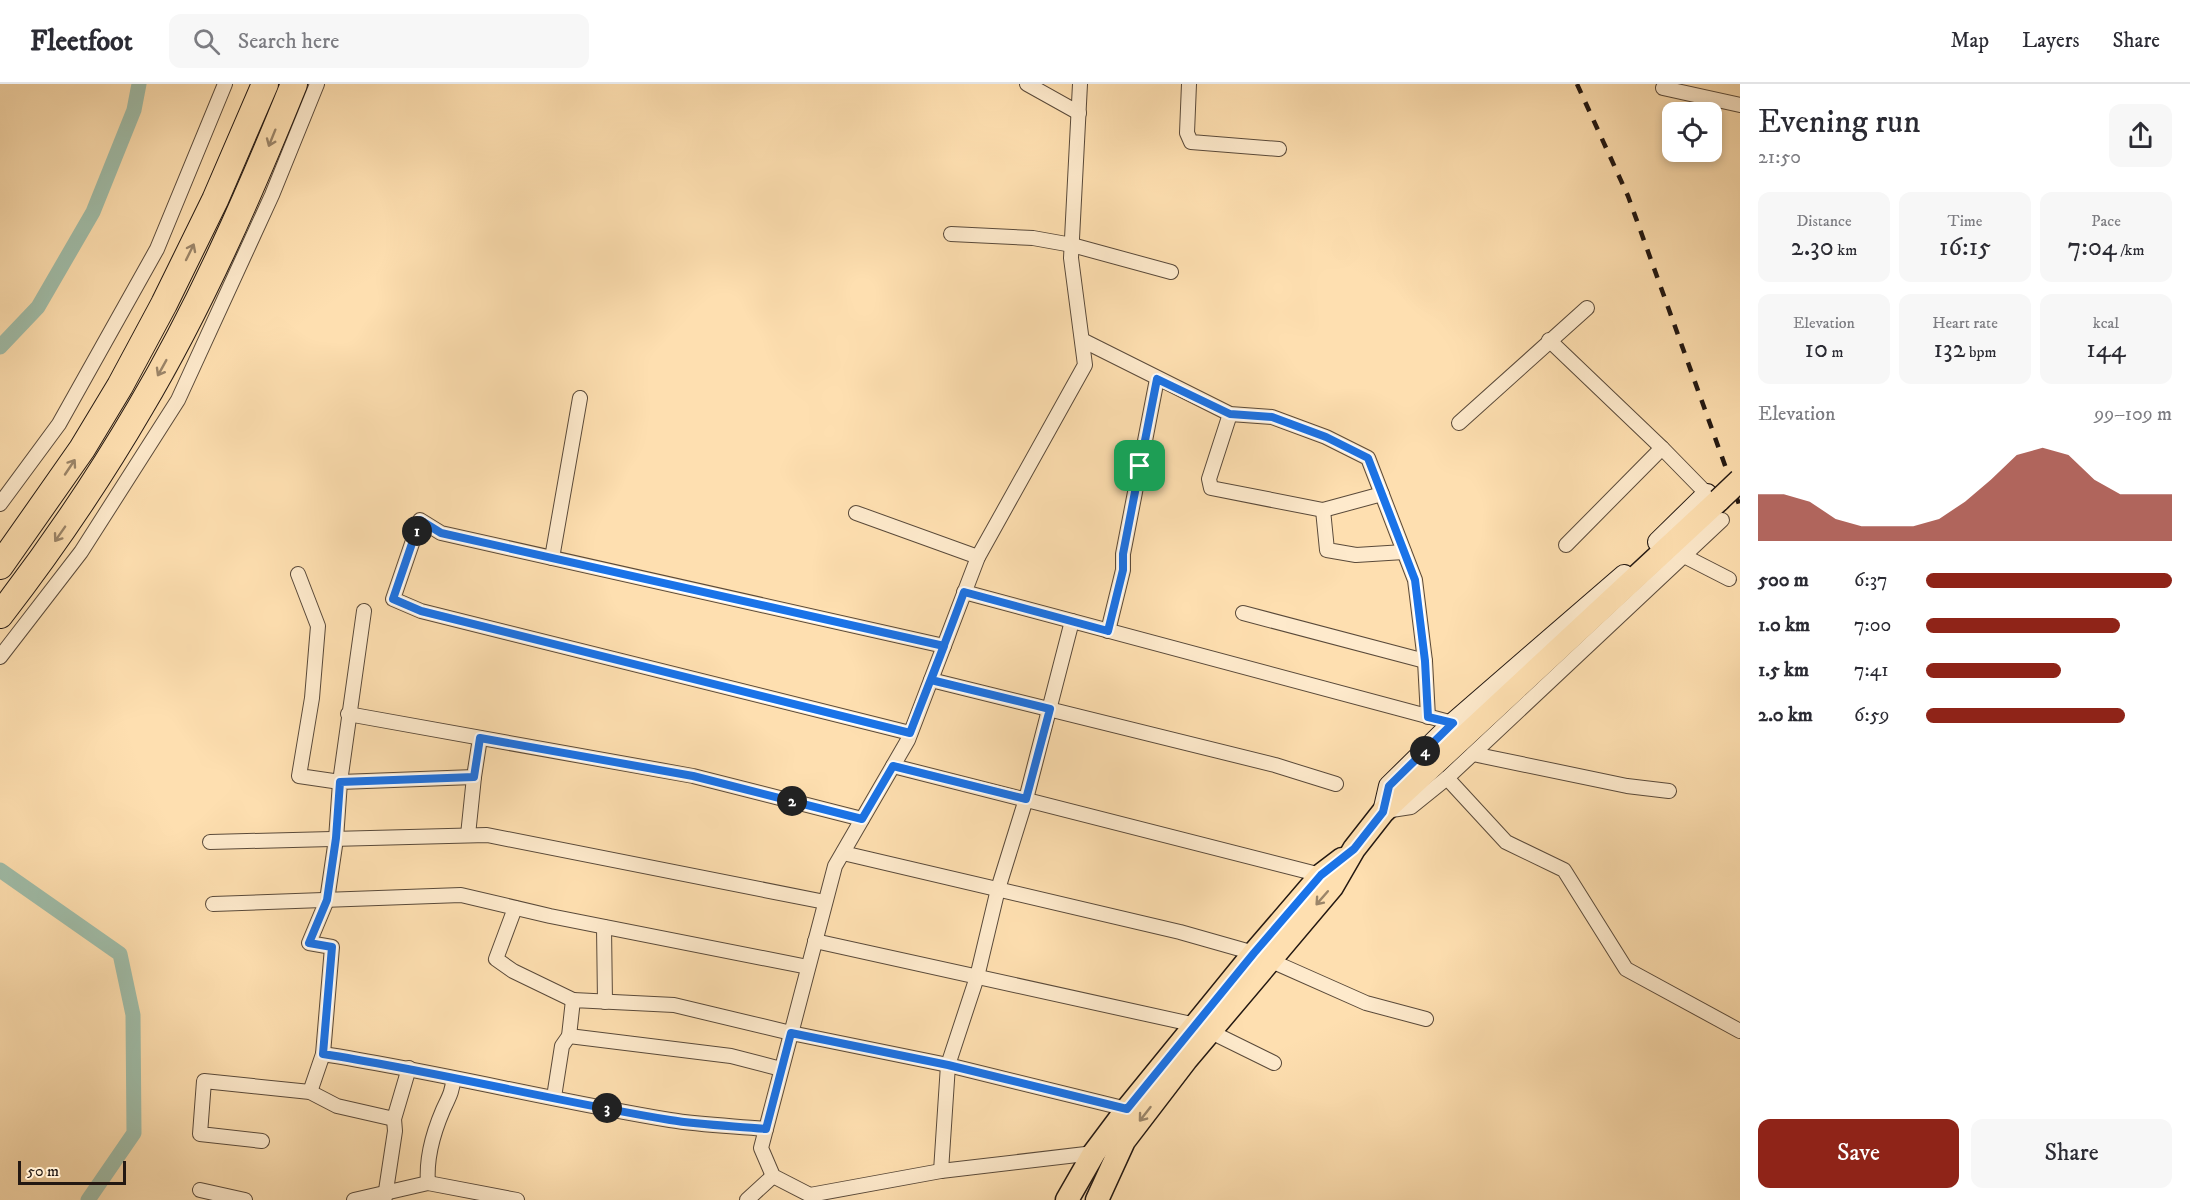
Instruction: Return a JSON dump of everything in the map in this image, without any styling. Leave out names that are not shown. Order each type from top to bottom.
[{"type":"highway","points":[[0,566],[82,449],[120,386],[164,304],[215,200],[264,84]]},
{"type":"highway","points":[[0,615],[43,559],[82,502],[141,408],[190,317],[222,250],[256,177],[294,84]]},
{"type":"main road","points":[[1262,957],[1332,887],[1354,849],[1389,805],[1716,505],[1740,480]]},
{"type":"main road","points":[[1067,1200],[1094,1153],[1127,1109],[1203,1029],[1262,957],[1321,875],[1354,849]]},
{"type":"main road","points":[[1097,1200],[1124,1141],[1186,1060],[1203,1029]]},
{"type":"street","points":[[0,504],[59,424],[157,249],[225,84]]},
{"type":"street","points":[[0,657],[81,552],[178,400],[272,195],[317,84]]},
{"type":"street","points":[[1027,84],[1079,113]]},
{"type":"street","points":[[1080,84],[1071,258],[1085,365],[978,557],[910,733],[835,866],[761,1148],[773,1176],[810,1195],[941,1171],[1094,1153]]},
{"type":"street","points":[[1189,84],[1187,133],[1191,142],[1279,149]]},
{"type":"street","points":[[1663,88],[1740,105]]},
{"type":"street","points":[[951,234],[1033,238],[1171,272]]},
{"type":"street","points":[[1459,423],[1587,308]]},
{"type":"street","points":[[1082,340],[1230,414],[1272,417],[1326,437],[1368,458],[1415,580],[1425,661],[1428,717]]},
{"type":"street","points":[[1549,340],[1662,448],[1716,505]]},
{"type":"street","points":[[1108,631],[1123,570],[1123,554],[1157,379]]},
{"type":"street","points":[[552,558],[580,398]]},
{"type":"street","points":[[1230,414],[1209,479],[1211,488],[1323,510],[1382,494]]},
{"type":"street","points":[[1566,545],[1662,448]]},
{"type":"street","points":[[1716,505],[1684,556],[1447,778],[1411,807],[1389,805],[1389,786],[1453,723],[1624,575],[1716,505]]},
{"type":"street","points":[[1323,510],[1327,550],[1356,555],[1404,552]]},
{"type":"street","points":[[856,513],[978,557]]},
{"type":"street","points":[[910,733],[421,611],[393,599],[420,520],[441,533],[944,646]]},
{"type":"street","points":[[1684,556],[1729,579]]},
{"type":"street","points":[[298,574],[318,626],[312,698],[299,776],[340,782],[474,777]]},
{"type":"street","points":[[964,592],[1453,723]]},
{"type":"street","points":[[310,1092],[323,1054],[332,947],[309,943],[327,900],[336,838],[348,714],[364,611]]},
{"type":"street","points":[[1243,613],[1425,661]]},
{"type":"street","points":[[941,1171],[948,1065],[977,977],[998,889],[1026,799],[1072,621]]},
{"type":"street","points":[[931,680],[1275,765],[1336,784]]},
{"type":"street","points":[[348,714],[693,776],[862,819]]},
{"type":"street","points":[[468,835],[480,738]]},
{"type":"street","points":[[1473,754],[1627,786],[1669,791]]},
{"type":"street","points":[[893,766],[1321,875]]},
{"type":"street","points":[[1447,778],[1506,842],[1564,870],[1626,969],[1740,1031]]},
{"type":"street","points":[[210,842],[487,835],[825,902]]},
{"type":"street","points":[[843,853],[1180,932],[1262,957],[1366,1003],[1426,1019]]},
{"type":"street","points":[[213,904],[461,895],[604,927],[808,967]]},
{"type":"street","points":[[515,908],[496,959],[513,971],[573,1000],[674,1005],[791,1033],[948,1065],[1127,1109]]},
{"type":"street","points":[[604,927],[605,1002]]},
{"type":"street","points":[[815,940],[1203,1029],[1274,1062]]},
{"type":"street","points":[[554,1097],[562,1046],[568,1036],[573,1000]]},
{"type":"street","points":[[568,1036],[731,1056],[781,1069]]},
{"type":"street","points":[[323,1054],[409,1068],[453,1079],[672,1120],[766,1129]]},
{"type":"street","points":[[386,1196],[395,1131],[394,1119],[409,1068]]},
{"type":"street","points":[[428,1183],[426,1168],[443,1111],[453,1090],[453,1079]]},
{"type":"street","points":[[262,1141],[200,1134],[204,1081],[310,1092],[337,1106],[394,1119]]},
{"type":"street","points":[[747,1200],[773,1176]]},
{"type":"street","points":[[354,1200],[386,1196],[428,1183],[517,1200]]},
{"type":"street","points":[[200,1190],[245,1200]]},
{"type":"waterway","points":[[0,347],[38,307],[93,212],[134,110],[139,84]]},
{"type":"waterway","points":[[0,870],[120,954],[133,1015],[134,1133],[88,1200]]},
{"type":"railway","points":[[1577,84],[1628,196],[1740,507]]},
{"type":"route","points":[[1140,466],[1123,554],[1123,570],[1108,631],[964,592],[944,646],[931,680],[910,733],[421,611],[393,599],[420,520],[441,533],[944,646],[931,680],[1050,709],[1026,799],[893,766],[862,819],[693,776],[480,738],[474,777],[340,782],[336,838],[327,900],[309,943],[332,947],[323,1054],[409,1068],[453,1079],[672,1120],[766,1129],[791,1033],[948,1065],[1127,1109],[1321,875],[1354,849],[1383,812],[1389,786],[1453,723],[1428,717],[1425,661],[1415,580],[1368,458],[1326,437],[1272,417],[1230,414],[1157,379],[1140,466]]}]
